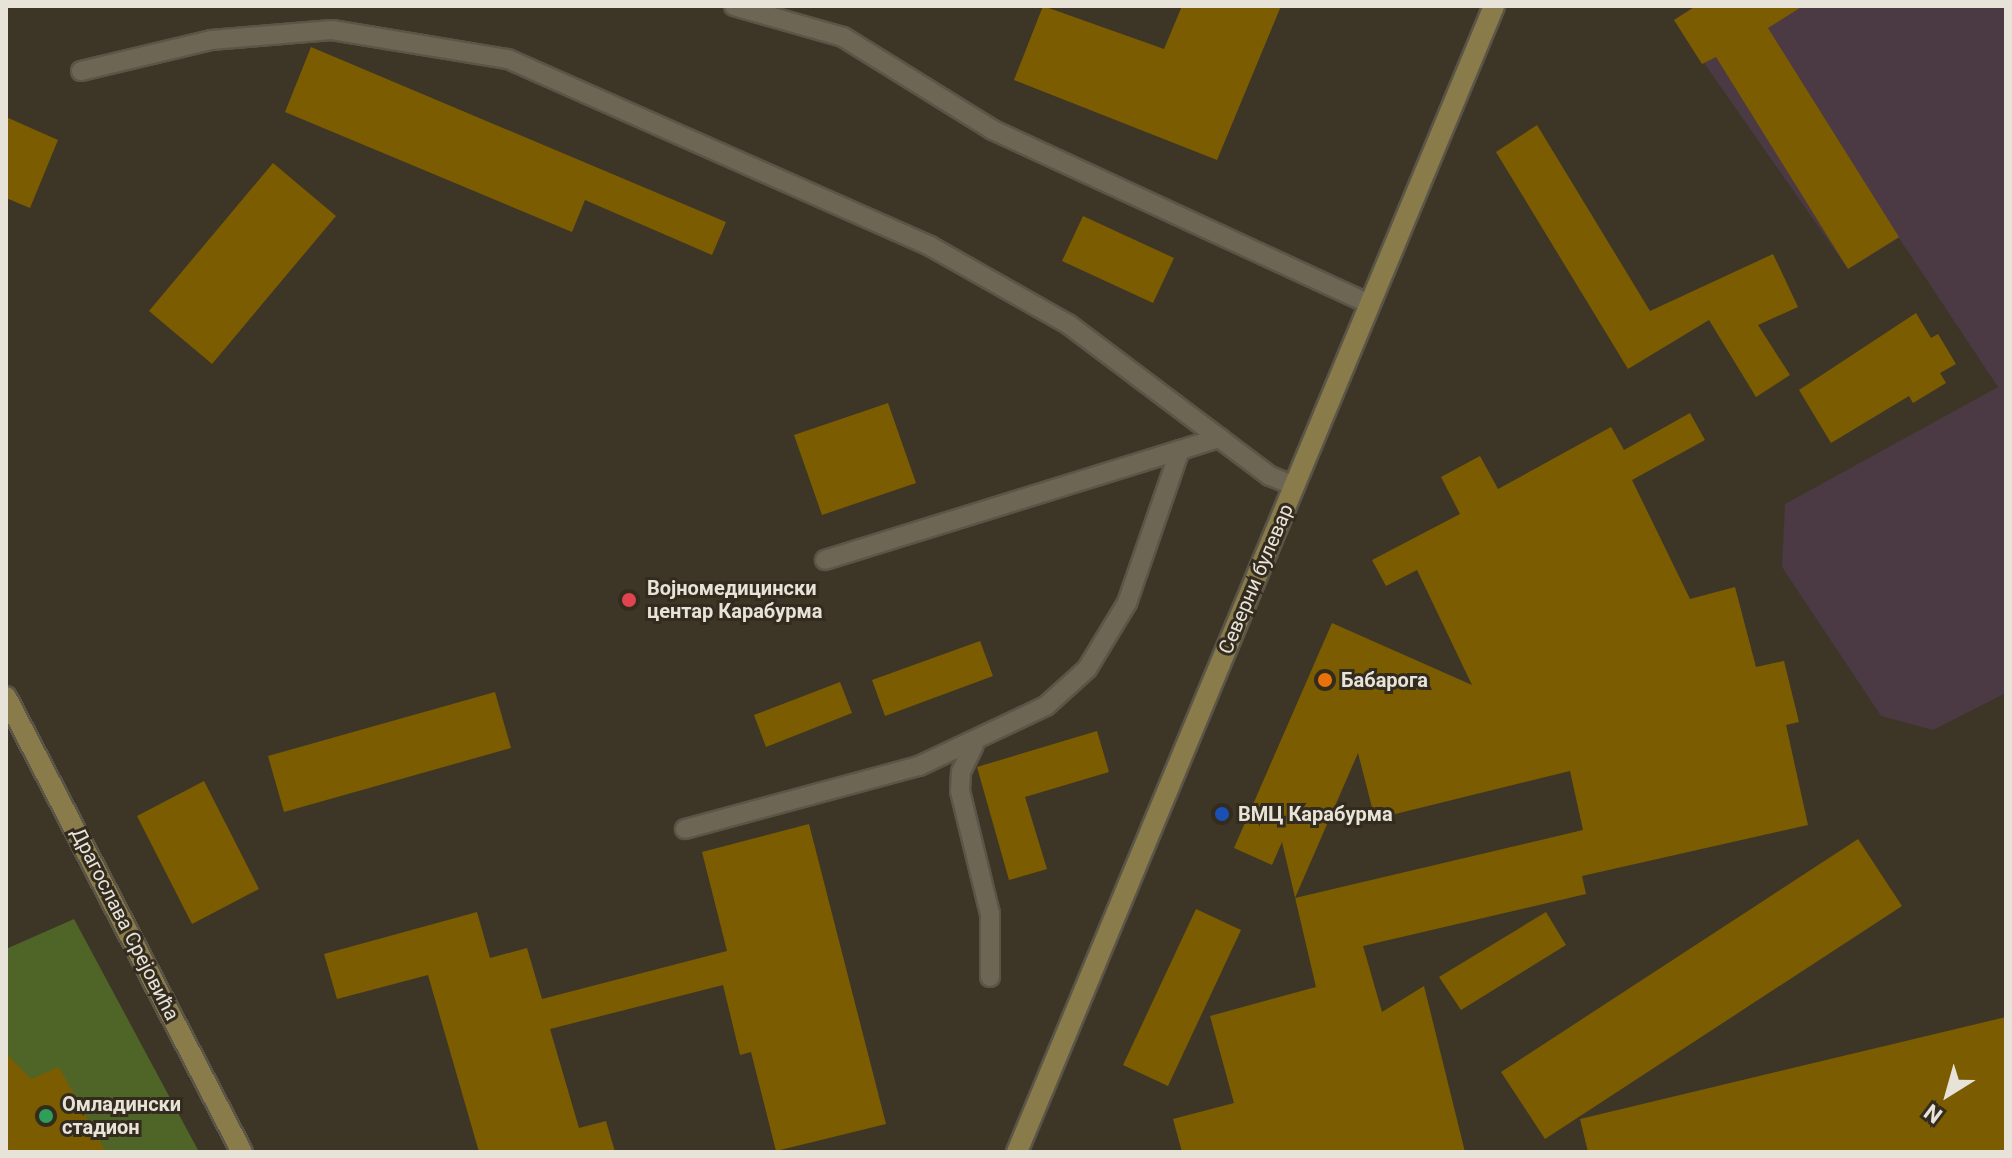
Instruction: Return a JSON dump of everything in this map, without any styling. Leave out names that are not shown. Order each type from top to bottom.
[{"type":"street","name":"Северни булевар","points":[[1017,1152],[1494,6]]},
{"type":"street","name":"Драгослава Срејовића","points":[[6,697],[242,1152]]},
{"type":"lane","points":[[734,6],[843,37],[993,130],[1370,304]]},
{"type":"lane","points":[[81,71],[211,40],[332,30],[508,59],[930,246],[1068,324],[1270,476],[1295,486]]},
{"type":"lane","points":[[825,560],[1220,438]]},
{"type":"lane","points":[[685,829],[919,766],[974,745],[1046,706],[1087,669],[1103,647],[1147,556],[1180,450]]},
{"type":"lane","points":[[974,745],[961,772],[960,791],[990,914],[990,977]]},
{"type":"shaded area","points":[[1695,6],[2006,6],[2006,693],[1933,730],[1881,716],[1782,567],[1785,504],[1998,387],[1899,238],[1848,269],[1674,20]]},
{"type":"green space","points":[[74,919],[199,1152],[6,1152],[6,949]]},
{"type":"building","points":[[1043,6],[1164,49],[1182,6],[1281,6],[1217,160],[1014,80]]},
{"type":"building","points":[[1696,6],[1803,6],[1768,28],[1899,237],[1848,269],[1716,57],[1702,64],[1674,20]]},
{"type":"building","points":[[311,47],[726,222],[712,255],[585,200],[572,232],[285,112]]},
{"type":"building","points":[[6,117],[58,140],[30,208],[6,198]]},
{"type":"building","points":[[1537,125],[1650,311],[1773,254],[1798,307],[1758,325],[1790,375],[1756,397],[1709,320],[1628,369],[1496,152]]},
{"type":"building","points":[[273,163],[336,216],[212,364],[149,311]]},
{"type":"building","points":[[1083,216],[1174,258],[1153,303],[1062,261]]},
{"type":"building","points":[[1916,313],[1931,338],[1938,334],[1956,364],[1940,373],[1946,383],[1913,403],[1909,396],[1831,443],[1799,390]]},
{"type":"building","points":[[888,403],[916,483],[822,515],[794,435]]},
{"type":"building","points":[[1690,413],[1705,440],[1632,480],[1690,599],[1735,587],[1756,667],[1784,661],[1799,722],[1786,725],[1808,825],[1582,876],[1586,894],[1363,946],[1382,1012],[1424,986],[1465,1152],[1182,1152],[1173,1119],[1234,1103],[1210,1016],[1316,987],[1295,898],[1282,842],[1272,865],[1234,848],[1332,623],[1472,685],[1417,570],[1386,586],[1372,560],[1460,514],[1441,477],[1480,456],[1498,489],[1611,427],[1624,450]],"holes":[[[1358,753],[1375,819],[1570,771],[1583,830],[1295,898]]]},
{"type":"building","points":[[980,641],[993,676],[885,716],[872,680]]},
{"type":"building","points":[[840,682],[852,713],[766,747],[754,715]]},
{"type":"building","points":[[495,692],[511,748],[284,812],[268,756]]},
{"type":"building","points":[[1097,731],[1109,772],[1025,797],[1047,869],[1009,880],[977,767]]},
{"type":"building","points":[[204,781],[259,889],[192,924],[137,816]]},
{"type":"building","points":[[809,824],[886,1124],[776,1151],[751,1052],[740,1055],[723,985],[550,1029],[579,1128],[606,1121],[615,1152],[479,1152],[428,975],[337,999],[324,954],[477,912],[490,958],[527,948],[542,999],[727,951],[702,852]]},
{"type":"building","points":[[1858,839],[1902,906],[1545,1139],[1501,1072]]},
{"type":"building","points":[[1196,909],[1241,930],[1168,1086],[1123,1065]]},
{"type":"building","points":[[1546,912],[1566,945],[1461,1010],[1439,977]]},
{"type":"building","points":[[2006,1017],[2006,1152],[1588,1152],[1580,1119]]},
{"type":"building","name":"Омладински стадион","points":[[6,1053],[31,1079],[59,1067],[106,1152],[6,1152]]},
{"type":"place","name":"Војномедицински центар Карабурма","points":[[629,600]]},
{"type":"place","name":"Бабарога","points":[[1325,680]]},
{"type":"place","name":"ВМЦ Карабурма","points":[[1222,814]]},
{"type":"place","name":"Омладински стадион","points":[[46,1116]]}]
